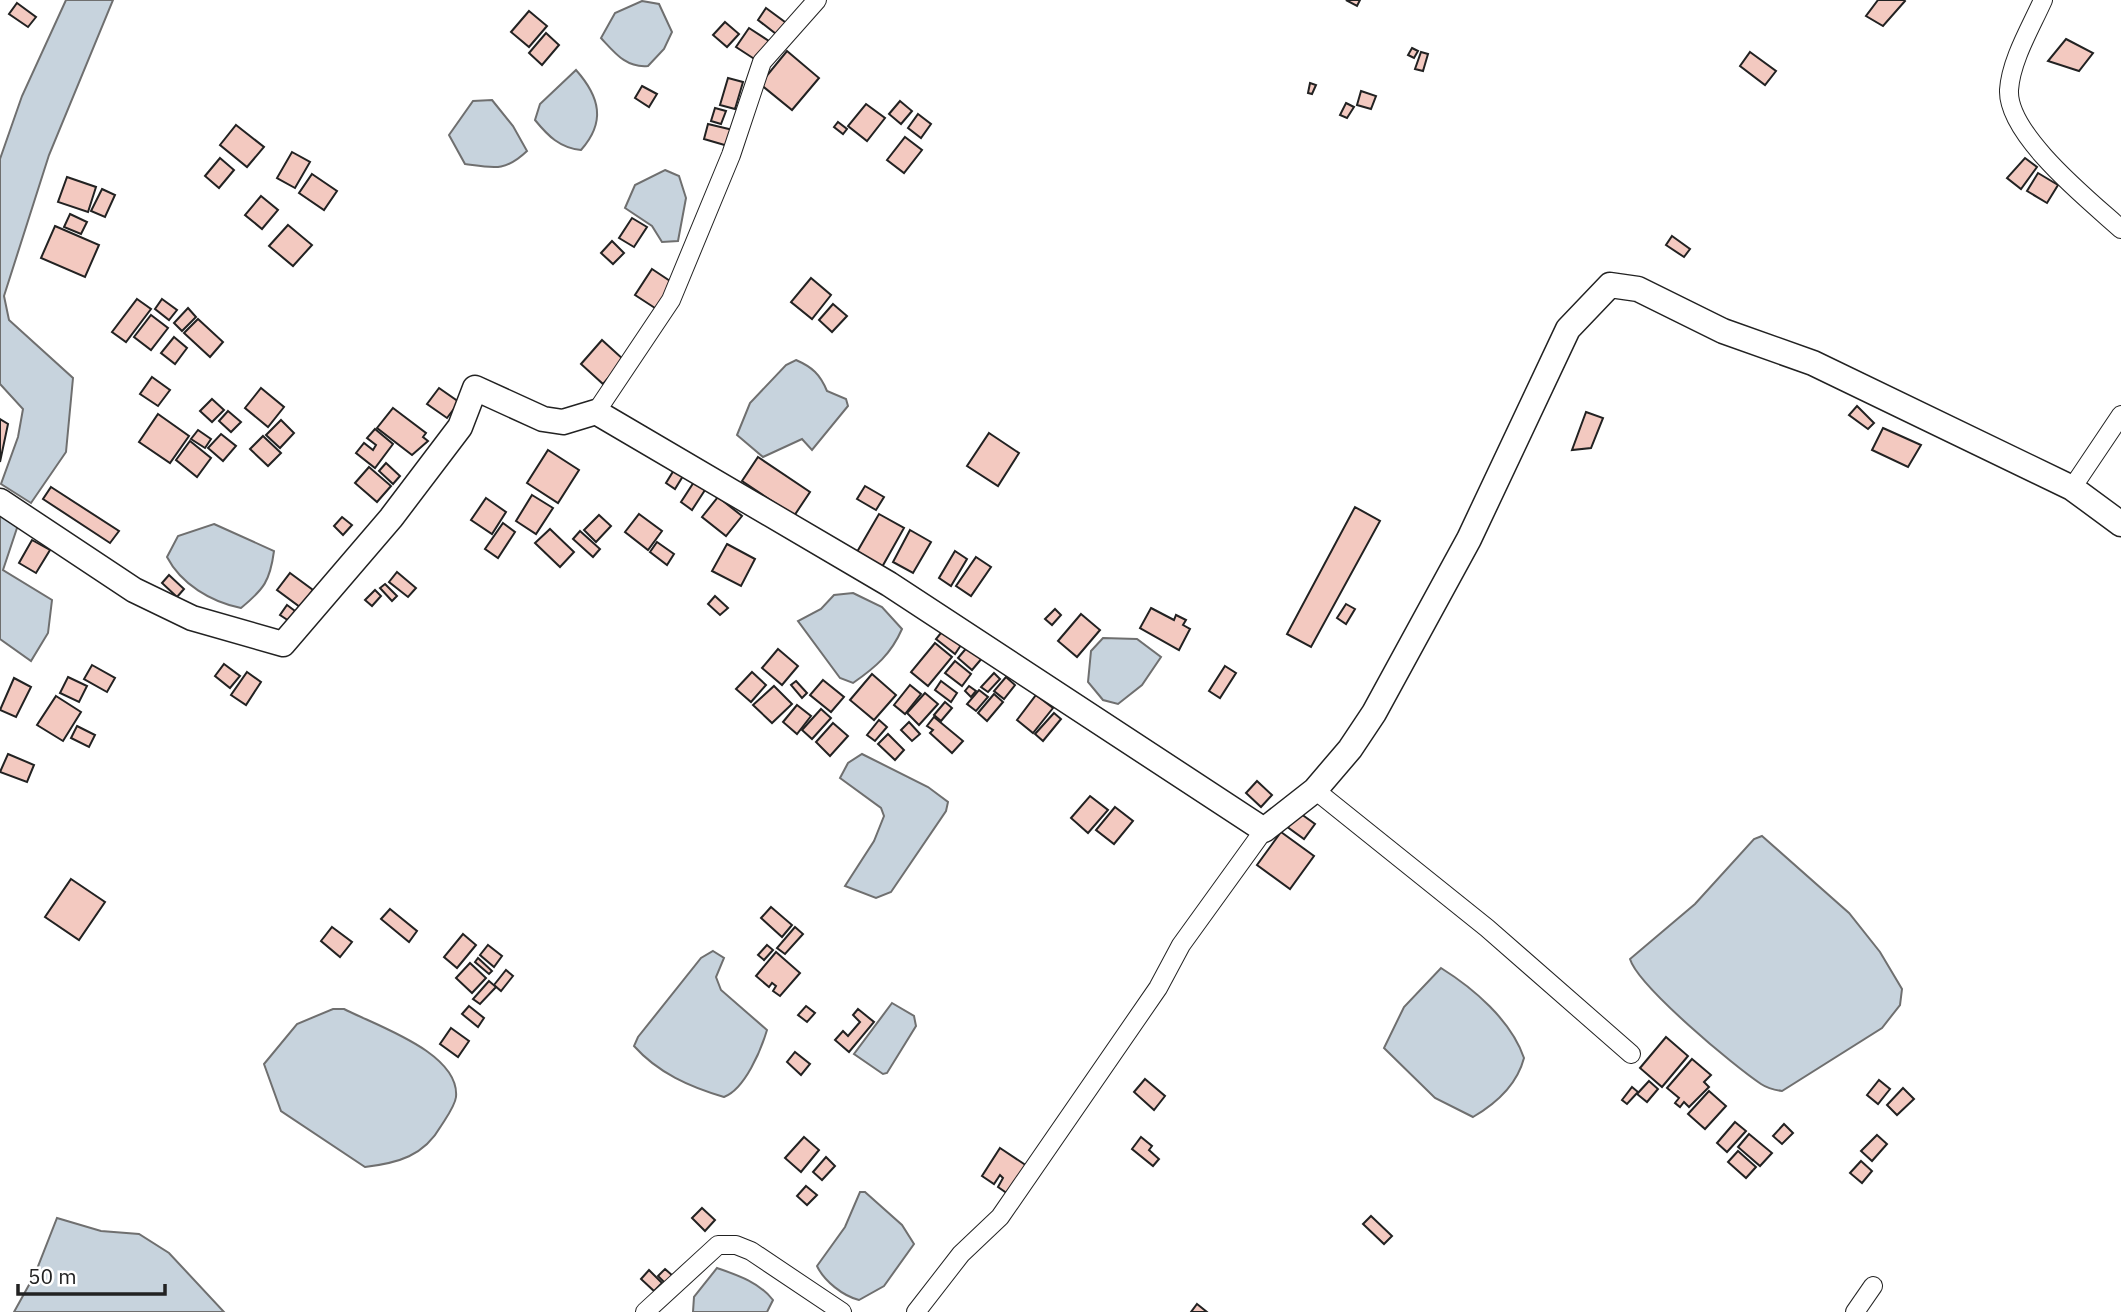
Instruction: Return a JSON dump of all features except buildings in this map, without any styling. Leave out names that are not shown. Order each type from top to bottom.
[{"type":"street","points":[[0,501],[134,590],[192,618],[284,644],[391,518],[453,437],[475,388],[542,419],[563,422],[596,412],[671,300],[731,155],[762,62],[817,0]]},
{"type":"street","points":[[2043,0],[2015,65],[2009,90],[2012,111],[2048,163],[2121,229]]},
{"type":"street","points":[[916,1312],[961,1254],[1000,1217],[1158,988],[1181,945],[1264,830],[1315,790],[1350,749],[1374,713],[1469,539],[1568,329],[1610,285],[1638,289],[1723,331],[1813,363],[2072,488],[2121,524]]},
{"type":"street","points":[[596,412],[889,584],[1264,830]]},
{"type":"street","points":[[2072,488],[2121,415]]},
{"type":"street","points":[[1315,790],[1488,928],[1631,1054]]},
{"type":"street","points":[[645,1312],[718,1245],[736,1245],[751,1251],[842,1312]]},
{"type":"street","points":[[1855,1312],[1873,1286]]},
{"type":"shaded area","points":[[66,0],[113,0],[49,155],[4,296],[9,320],[73,378],[66,452],[31,503],[1,484],[18,437],[23,409],[0,384],[0,159],[22,96]]},
{"type":"shaded area","points":[[642,1],[659,4],[672,32],[664,49],[648,66],[627,62],[601,38],[615,13]]},
{"type":"shaded area","points":[[576,70],[590,90],[597,110],[594,129],[581,150],[567,147],[555,140],[535,120],[540,104]]},
{"type":"shaded area","points":[[492,100],[513,126],[527,151],[512,162],[499,167],[465,164],[449,135],[473,101]]},
{"type":"shaded area","points":[[665,170],[679,176],[686,198],[678,241],[662,242],[652,226],[625,208],[635,185]]},
{"type":"shaded area","points":[[796,360],[815,372],[827,391],[846,399],[848,406],[812,450],[802,439],[763,457],[737,435],[750,403],[786,365]]},
{"type":"shaded area","points":[[0,512],[19,522],[3,570],[52,600],[48,633],[31,661],[0,639]]},
{"type":"shaded area","points":[[214,524],[274,551],[265,584],[241,608],[198,590],[180,576],[167,557],[178,536]]},
{"type":"shaded area","points":[[853,593],[882,607],[902,629],[882,659],[853,683],[840,678],[798,621],[821,609],[834,595]]},
{"type":"shaded area","points":[[1103,638],[1137,639],[1161,657],[1142,685],[1118,704],[1103,700],[1088,682],[1091,651]]},
{"type":"shaded area","points":[[862,754],[928,787],[948,802],[946,811],[891,892],[876,898],[845,886],[874,841],[884,816],[881,808],[840,778],[848,763]]},
{"type":"shaded area","points":[[1762,836],[1849,913],[1880,952],[1902,989],[1900,1005],[1882,1028],[1782,1091],[1761,1084],[1710,1044],[1650,988],[1630,959],[1695,904],[1754,839]]},
{"type":"shaded area","points":[[713,951],[724,958],[716,977],[721,990],[767,1030],[745,1078],[732,1093],[724,1097],[675,1078],[653,1064],[634,1046],[638,1037],[701,958]]},
{"type":"shaded area","points":[[1441,968],[1490,1006],[1510,1031],[1524,1058],[1516,1077],[1505,1092],[1473,1117],[1435,1098],[1384,1048],[1404,1007]]},
{"type":"shaded area","points":[[892,1003],[914,1016],[916,1026],[887,1073],[883,1074],[854,1054]]},
{"type":"shaded area","points":[[333,1009],[344,1009],[414,1043],[445,1067],[454,1081],[456,1097],[450,1112],[434,1136],[418,1151],[399,1160],[365,1167],[281,1111],[264,1064],[297,1024]]},
{"type":"shaded area","points":[[860,1192],[865,1192],[902,1225],[914,1244],[884,1286],[859,1300],[835,1287],[817,1266],[845,1227]]},
{"type":"shaded area","points":[[57,1218],[101,1231],[139,1234],[169,1253],[224,1312],[14,1312],[35,1274]]},
{"type":"shaded area","points":[[717,1268],[761,1288],[773,1300],[767,1312],[693,1312],[694,1297]]}]
